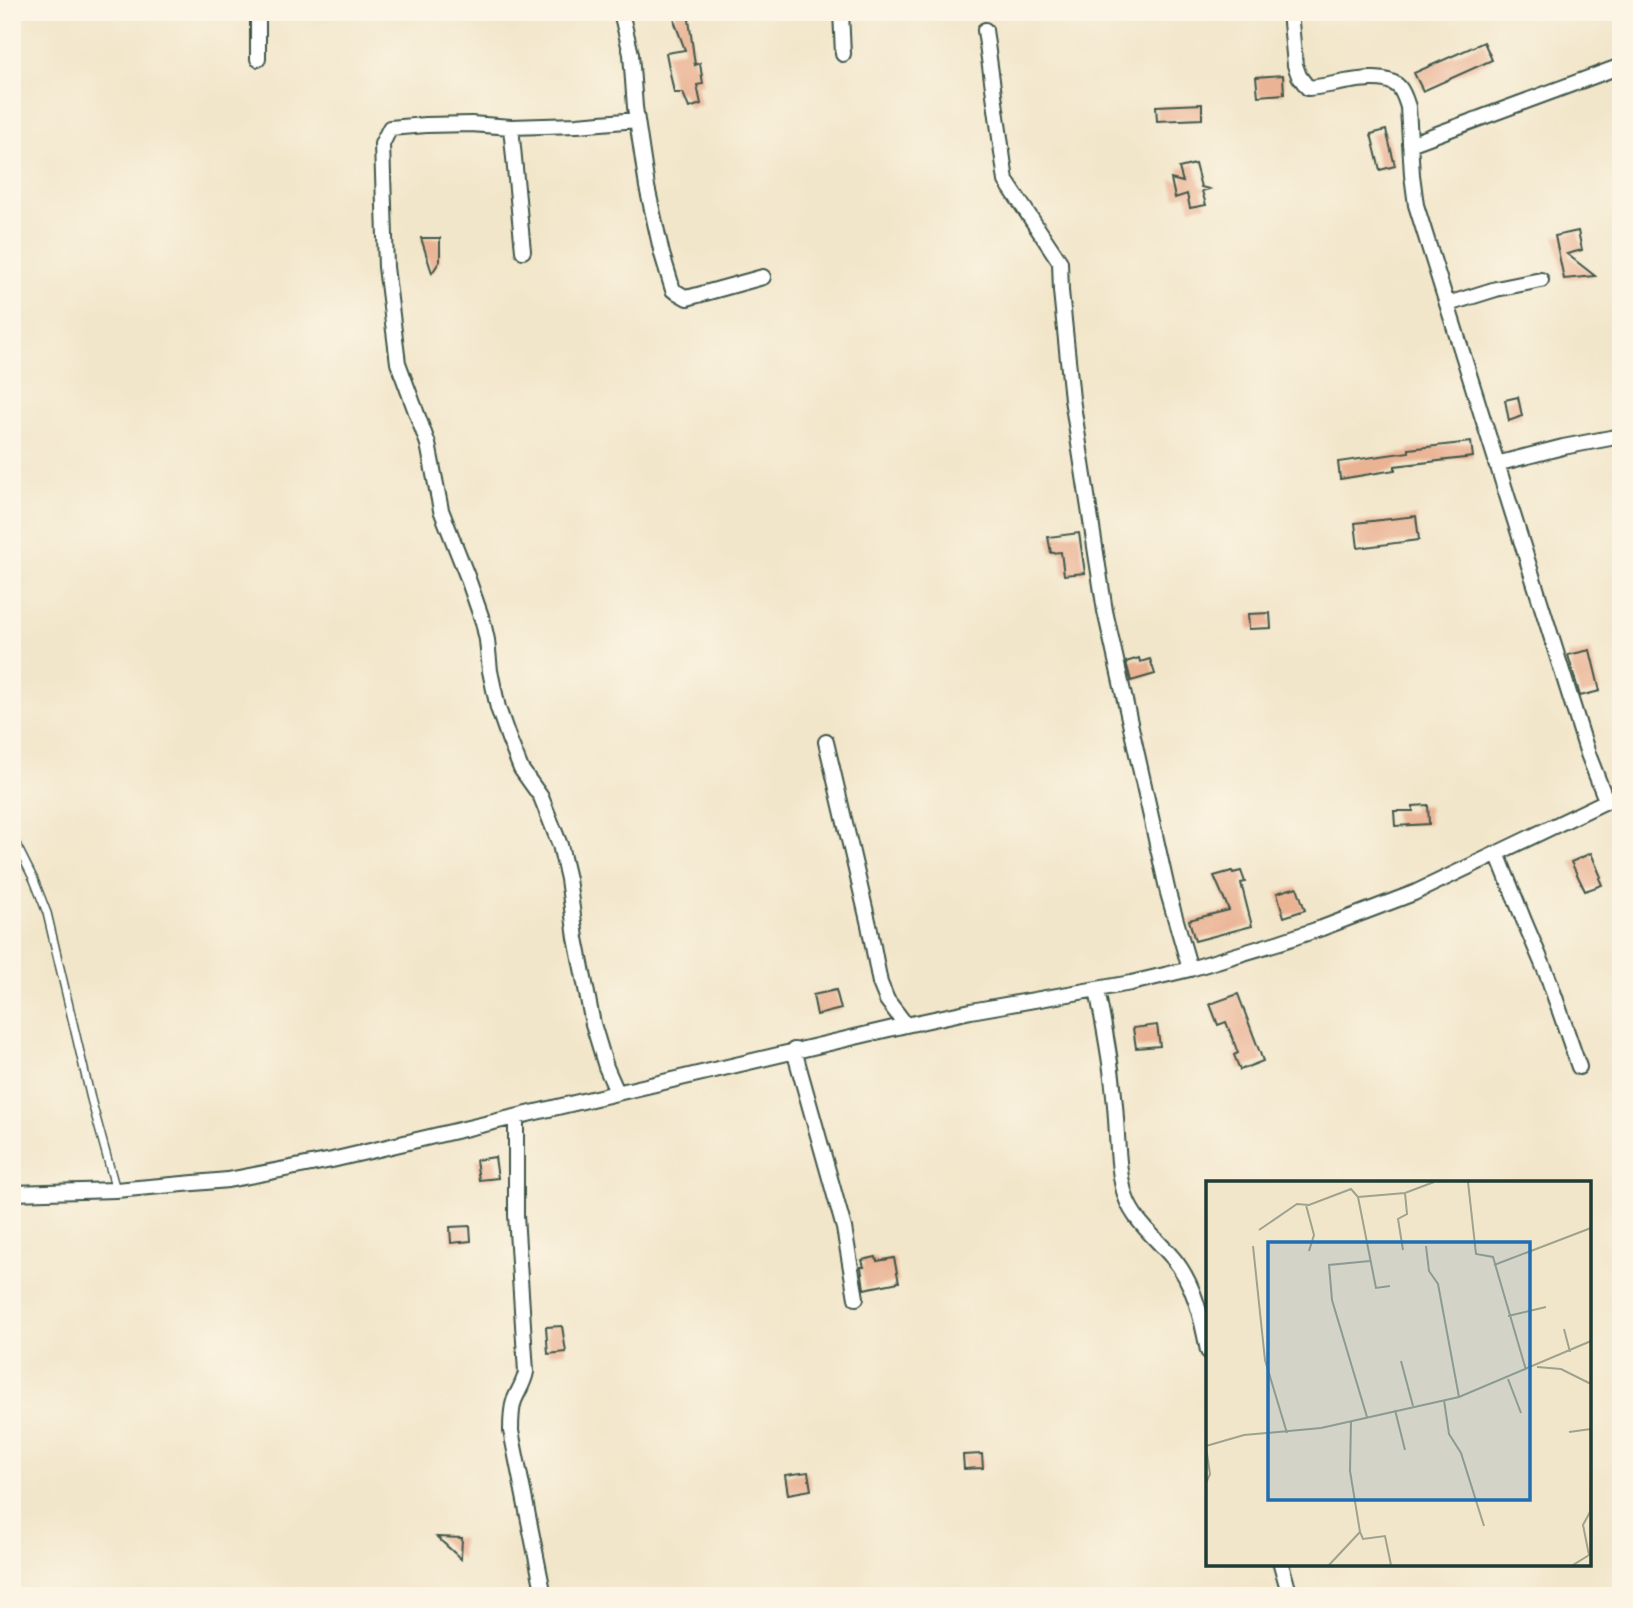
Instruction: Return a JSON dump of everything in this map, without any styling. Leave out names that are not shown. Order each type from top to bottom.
[{"type":"street","points":[[258,59],[260,12]]},
{"type":"street","points":[[621,12],[631,54],[647,187],[673,290],[687,298],[763,277]]},
{"type":"street","points":[[841,12],[843,54]]},
{"type":"street","points":[[1290,12],[1295,65],[1308,88],[1367,79],[1390,81],[1399,87],[1405,97],[1416,205],[1588,754],[1606,800]]},
{"type":"street","points":[[985,30],[1006,181],[1060,262],[1072,399],[1105,611],[1166,881],[1190,969]]},
{"type":"street","points":[[1410,144],[1621,66]]},
{"type":"street","points":[[617,1093],[593,1024],[560,845],[541,797],[521,769],[498,708],[483,622],[441,510],[429,444],[398,362],[386,267],[382,144],[390,128],[471,124],[512,127],[576,125],[637,120]]},
{"type":"street","points":[[512,127],[523,251]]},
{"type":"street","points":[[1448,304],[1496,289],[1541,280]]},
{"type":"street","points":[[1496,464],[1621,436]]},
{"type":"street","points":[[827,742],[880,983],[887,1000],[906,1025]]},
{"type":"street","points":[[12,1193],[116,1189],[228,1180],[332,1160],[906,1025],[1097,990],[1190,969],[1322,928],[1414,893],[1621,794]]},
{"type":"street","points":[[1496,853],[1548,977],[1579,1067]]},
{"type":"street","points":[[1097,990],[1115,1096],[1125,1196],[1133,1213],[1174,1259],[1184,1275],[1203,1320],[1206,1339]]},
{"type":"street","points":[[794,1050],[844,1228],[856,1298]]},
{"type":"street","points":[[516,1117],[516,1215],[526,1372],[511,1417],[544,1596]]},
{"type":"street","points":[[1282,1566],[1290,1596]]},
{"type":"lane","points":[[12,836],[47,914],[91,1099],[116,1189]]},
{"type":"building","points":[[674,12],[688,12],[695,65],[700,63],[703,84],[697,85],[701,104],[689,108],[683,93],[674,93],[666,53],[685,50]]},
{"type":"building","points":[[1484,42],[1492,60],[1423,91],[1414,73]]},
{"type":"building","points":[[1283,75],[1284,94],[1258,96],[1256,77]]},
{"type":"building","points":[[1202,104],[1202,119],[1157,121],[1156,106]]},
{"type":"building","points":[[1386,130],[1395,166],[1380,170],[1371,134]]},
{"type":"building","points":[[1195,164],[1201,187],[1209,189],[1202,191],[1206,205],[1190,208],[1187,194],[1175,198],[1171,179],[1183,182],[1179,168]]},
{"type":"building","points":[[1578,231],[1582,250],[1567,254],[1595,276],[1564,279],[1555,236]]},
{"type":"building","points":[[421,238],[440,238],[440,261],[432,273]]},
{"type":"building","points":[[1518,397],[1522,416],[1509,421],[1505,400]]},
{"type":"building","points":[[1471,442],[1473,457],[1395,466],[1395,470],[1340,479],[1338,462],[1409,452],[1409,449]]},
{"type":"building","points":[[1416,516],[1419,540],[1358,548],[1355,523]]},
{"type":"building","points":[[1079,533],[1085,573],[1064,575],[1061,552],[1051,553],[1048,537]]},
{"type":"building","points":[[1270,613],[1271,628],[1249,629],[1248,614]]},
{"type":"building","points":[[1590,650],[1600,691],[1580,696],[1568,655]]},
{"type":"building","points":[[1139,658],[1140,662],[1150,659],[1155,674],[1131,681],[1126,662]]},
{"type":"building","points":[[1428,805],[1429,824],[1395,826],[1394,811],[1413,811],[1413,806]]},
{"type":"building","points":[[1591,853],[1602,885],[1585,891],[1571,862]]},
{"type":"building","points":[[1241,871],[1245,882],[1241,883],[1252,926],[1195,941],[1189,920],[1229,910],[1214,876]]},
{"type":"building","points":[[1297,887],[1305,910],[1284,917],[1277,893]]},
{"type":"building","points":[[836,990],[841,1009],[817,1015],[813,995]]},
{"type":"building","points":[[1238,994],[1263,1061],[1240,1070],[1234,1055],[1238,1053],[1226,1022],[1218,1025],[1210,1004]]},
{"type":"building","points":[[1157,1025],[1160,1046],[1136,1048],[1133,1028]]},
{"type":"building","points":[[495,1157],[498,1178],[479,1180],[476,1160]]},
{"type":"building","points":[[470,1226],[471,1241],[451,1243],[450,1227]]},
{"type":"building","points":[[876,1257],[877,1261],[894,1258],[899,1282],[864,1289],[862,1260]]},
{"type":"building","points":[[562,1326],[566,1352],[548,1354],[546,1327]]},
{"type":"building","points":[[982,1454],[983,1468],[964,1469],[963,1455]]},
{"type":"building","points":[[808,1472],[811,1490],[788,1494],[785,1475]]},
{"type":"building","points":[[437,1537],[462,1538],[461,1559]]}]
